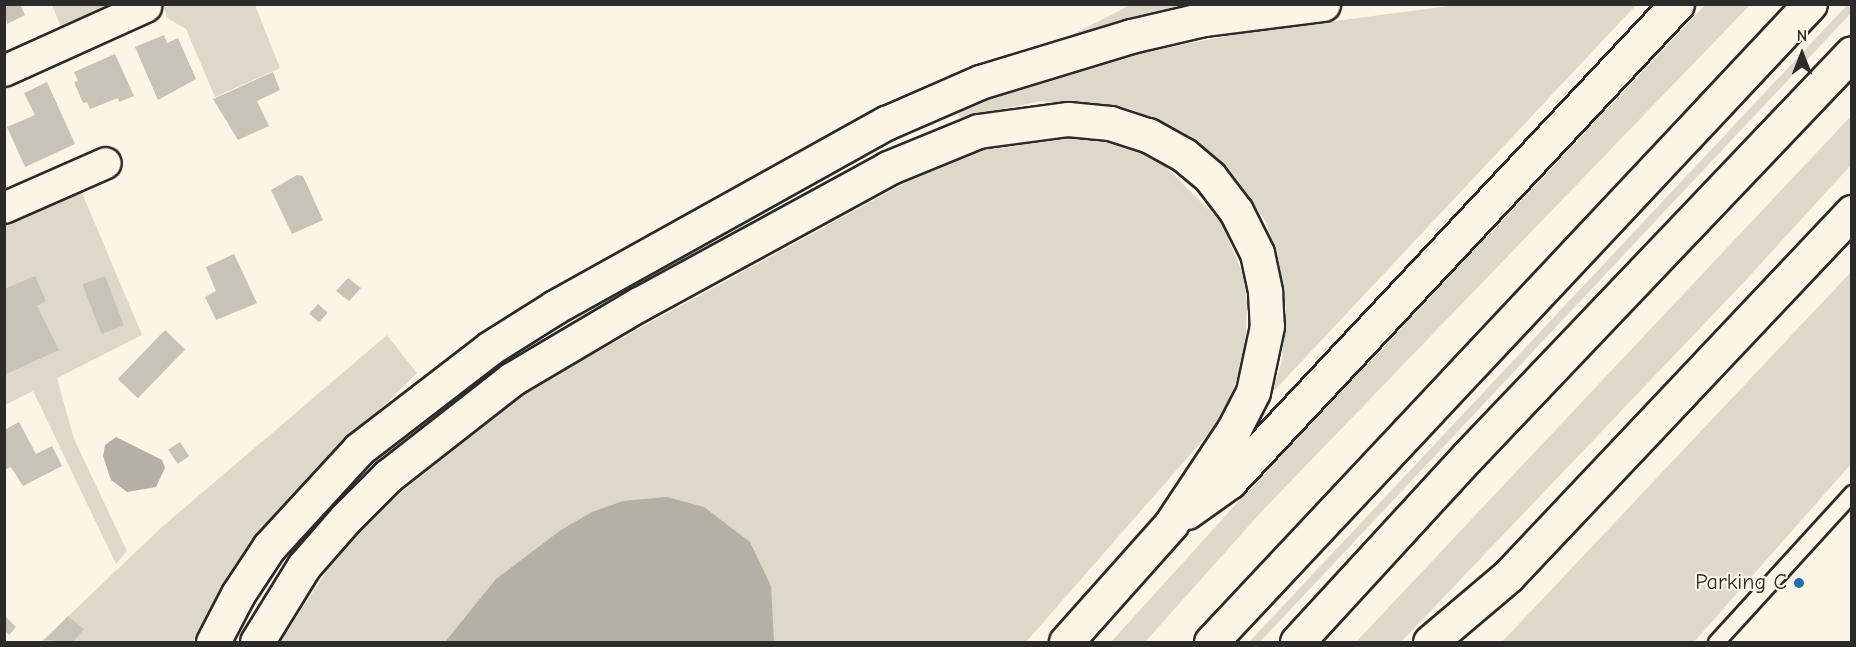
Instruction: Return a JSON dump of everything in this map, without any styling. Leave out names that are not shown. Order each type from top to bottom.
[{"type":"highway","points":[[213,642],[238,594],[269,547],[359,449],[490,348],[555,307],[886,123],[980,82],[1053,57],[1141,33],[1204,20],[1323,4]]},
{"type":"highway","points":[[1171,524],[1229,482],[1677,4]]},
{"type":"highway","points":[[1211,642],[1810,4]]},
{"type":"highway","points":[[1297,642],[1469,455],[1851,53]]},
{"type":"highway","points":[[257,642],[304,566],[345,519],[388,476],[512,379],[639,304],[888,168],[978,131],[1028,121],[1068,119],[1110,123],[1148,135],[1184,155],[1210,177],[1236,211],[1257,253],[1265,292],[1267,326],[1253,392],[1234,429],[1171,524],[1066,642]]},
{"type":"highway","points":[[1430,642],[1508,576],[1851,212]]},
{"type":"highway","points":[[1462,642],[1508,576]]},
{"type":"street","points":[[4,71],[146,7]]},
{"type":"street","points":[[4,208],[106,163]]},
{"type":"lane","points":[[1716,642],[1851,493]]},
{"type":"shaded area","points":[[1706,4],[1750,5],[1263,510],[1145,642],[1111,642],[1247,492]]},
{"type":"shaded area","points":[[52,5],[116,5],[62,29]]},
{"type":"shaded area","points":[[163,5],[255,5],[280,68],[215,97],[186,29],[167,18]]},
{"type":"shaded area","points":[[1199,5],[1173,9],[1070,36],[1128,6]]},
{"type":"shaded area","points":[[1457,5],[1636,5],[1272,393],[1282,361],[1286,307],[1281,274],[1266,222],[1237,179],[1199,146],[1132,109],[1041,101],[960,118],[957,112],[1021,87],[1144,52],[1243,33]]},
{"type":"shaded area","points":[[1847,5],[1851,5],[1851,13],[1260,642],[1249,642]]},
{"type":"shaded area","points":[[1851,116],[1851,165],[1744,282],[1401,642],[1356,642]]},
{"type":"shaded area","points":[[1102,137],[1150,151],[1221,222],[1243,274],[1247,304],[1245,357],[1225,410],[1209,433],[1026,642],[280,642],[342,548],[383,507],[531,388],[914,178],[1010,138]]},
{"type":"shaded area","points":[[80,188],[142,335],[57,378],[74,439],[127,551],[116,564],[33,391],[5,405],[4,227]]},
{"type":"shaded area","points":[[1851,272],[1851,464],[1694,642],[1502,642]]},
{"type":"shaded area","points":[[387,335],[417,373],[335,453],[247,549],[193,642],[41,642],[163,526]]},
{"type":"shaded area","points":[[116,437],[162,460],[165,468],[156,487],[127,492],[111,480],[103,456],[105,445]]},
{"type":"shaded area","points":[[667,497],[704,507],[750,542],[771,586],[774,642],[445,642],[496,579],[561,530],[592,512],[623,501]]},
{"type":"building","points":[[4,4],[20,4],[25,15],[7,24]]},
{"type":"building","points":[[164,35],[167,43],[178,38],[196,79],[158,100],[135,47]]},
{"type":"building","points":[[115,54],[134,96],[119,102],[118,98],[90,109],[87,102],[83,103],[74,82],[78,81],[74,72]]},
{"type":"building","points":[[273,72],[280,90],[257,101],[269,126],[238,140],[213,99]]},
{"type":"building","points":[[47,82],[75,144],[25,167],[7,127],[35,115],[24,93]]},
{"type":"building","points":[[297,175],[303,176],[323,220],[292,234],[271,190]]},
{"type":"building","points":[[234,254],[257,303],[216,320],[205,297],[216,291],[206,267]]},
{"type":"building","points":[[35,276],[46,301],[37,306],[59,350],[4,375],[4,289]]},
{"type":"building","points":[[105,276],[124,325],[102,334],[83,285]]},
{"type":"building","points":[[348,278],[361,288],[349,301],[336,291]]},
{"type":"building","points":[[318,304],[328,313],[319,322],[309,314]]},
{"type":"building","points":[[165,330],[185,349],[138,398],[118,379]]},
{"type":"building","points":[[19,422],[36,454],[52,446],[62,466],[23,486],[11,467],[4,470],[4,430]]},
{"type":"building","points":[[180,442],[189,456],[178,464],[168,450]]},
{"type":"building","points":[[4,615],[16,627],[9,635],[4,630]]},
{"type":"building","points":[[68,616],[84,629],[73,642],[45,640]]},
{"type":"place","name":"Parking C","points":[[1799,583]]}]
